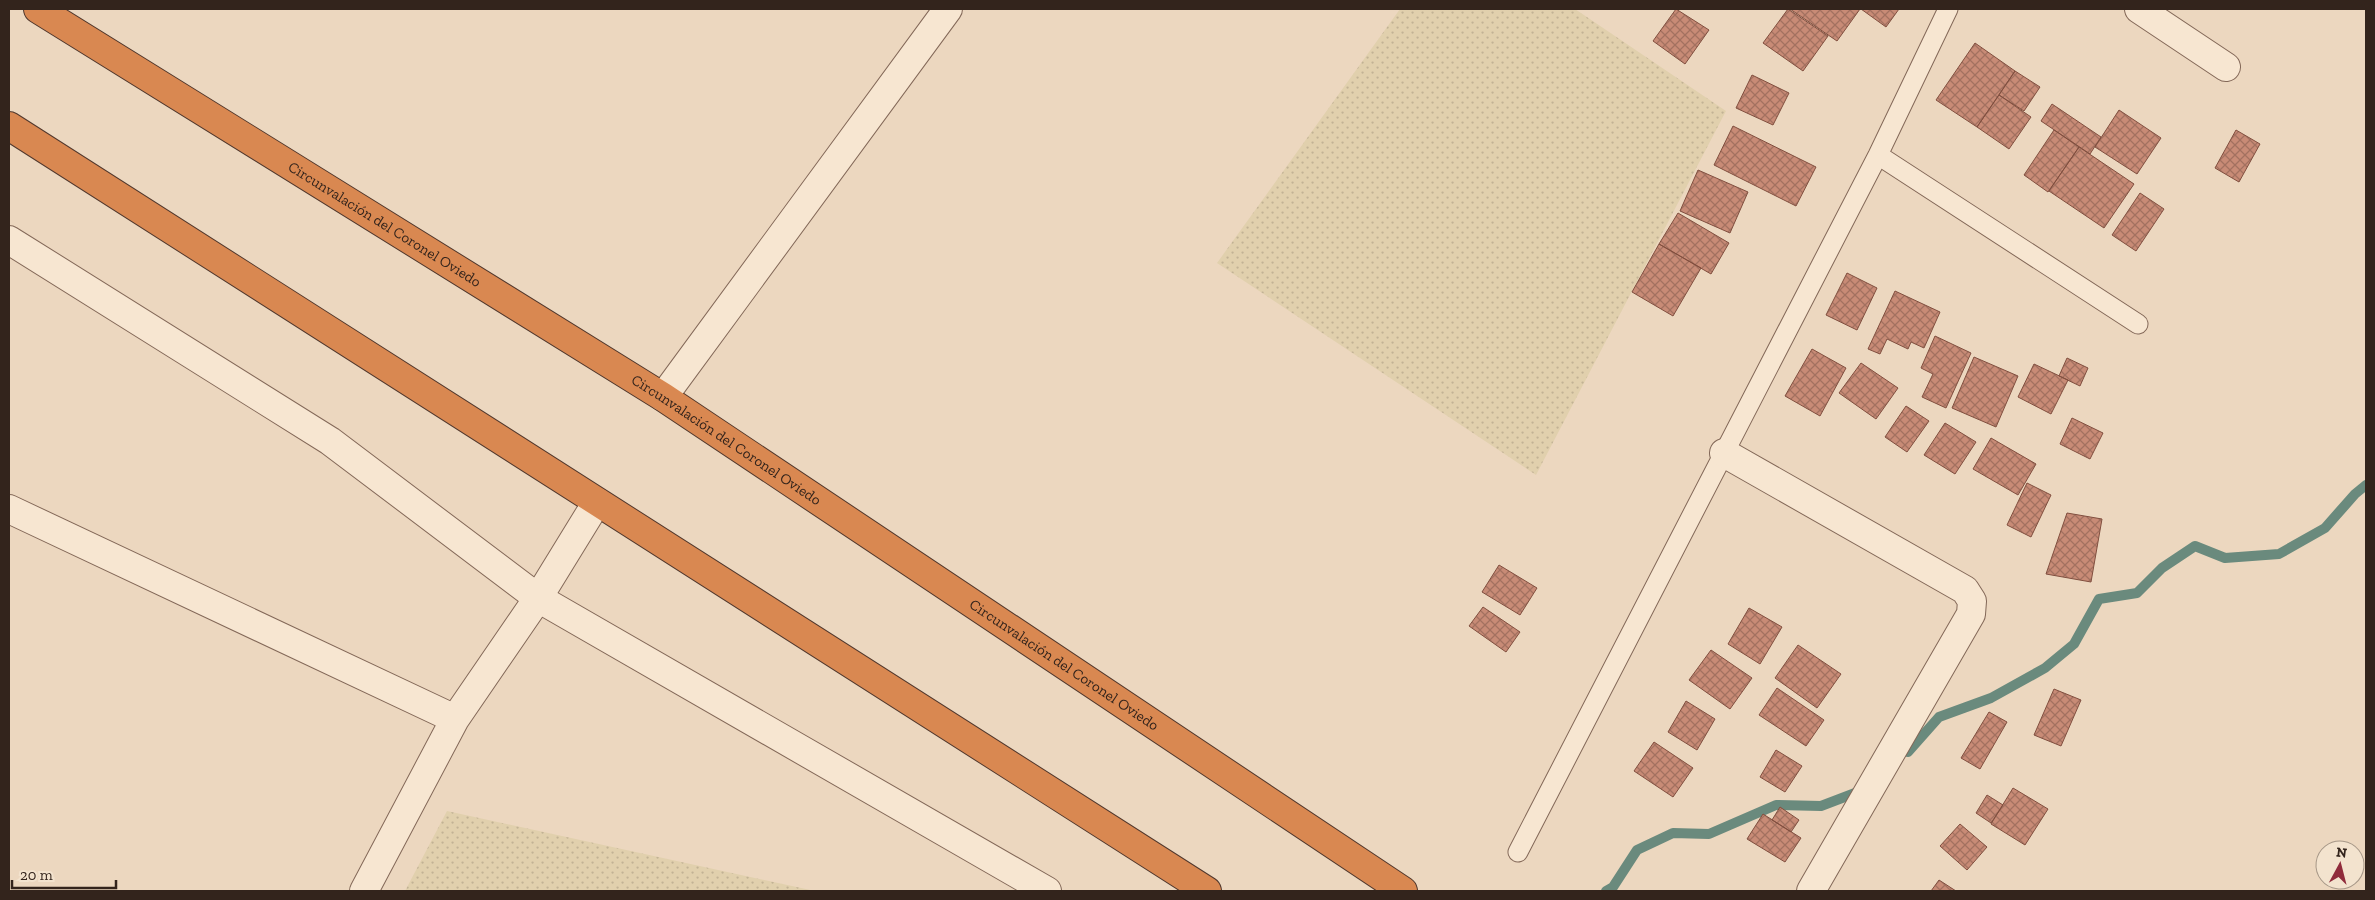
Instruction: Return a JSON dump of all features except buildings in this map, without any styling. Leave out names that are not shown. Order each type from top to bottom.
[{"type":"highway","name":"Circunvalación del Coronel Oviedo","points":[[38,9],[663,396],[1403,891]]},
{"type":"highway","points":[[9,126],[1207,891]]},
{"type":"street","points":[[663,396],[948,9]]},
{"type":"street","points":[[2139,9],[2226,67]]},
{"type":"street","points":[[9,240],[330,441],[538,598],[1047,891]]},
{"type":"street","points":[[1724,453],[1965,590],[1972,601],[1971,614],[1811,891]]},
{"type":"street","points":[[364,891],[455,719],[538,598],[597,502]]},
{"type":"street","points":[[9,509],[455,719]]},
{"type":"lane","points":[[1518,852],[1878,155],[1948,9]]},
{"type":"lane","points":[[1878,155],[2138,324]]},
{"type":"shaded area","points":[[1400,9],[1575,9],[1726,111],[1536,475],[1217,263]]},
{"type":"shaded area","points":[[447,811],[815,891],[405,891]]},
{"type":"waterway","points":[[1908,752],[1939,717],[1991,698],[2045,668],[2074,644],[2099,599],[2137,593],[2162,568],[2195,546],[2225,558],[2279,554],[2325,528],[2355,494],[2366,485]]},
{"type":"waterway","points":[[1606,891],[1613,887],[1637,850],[1673,833],[1709,834],[1776,805],[1821,806],[1863,790]]}]
